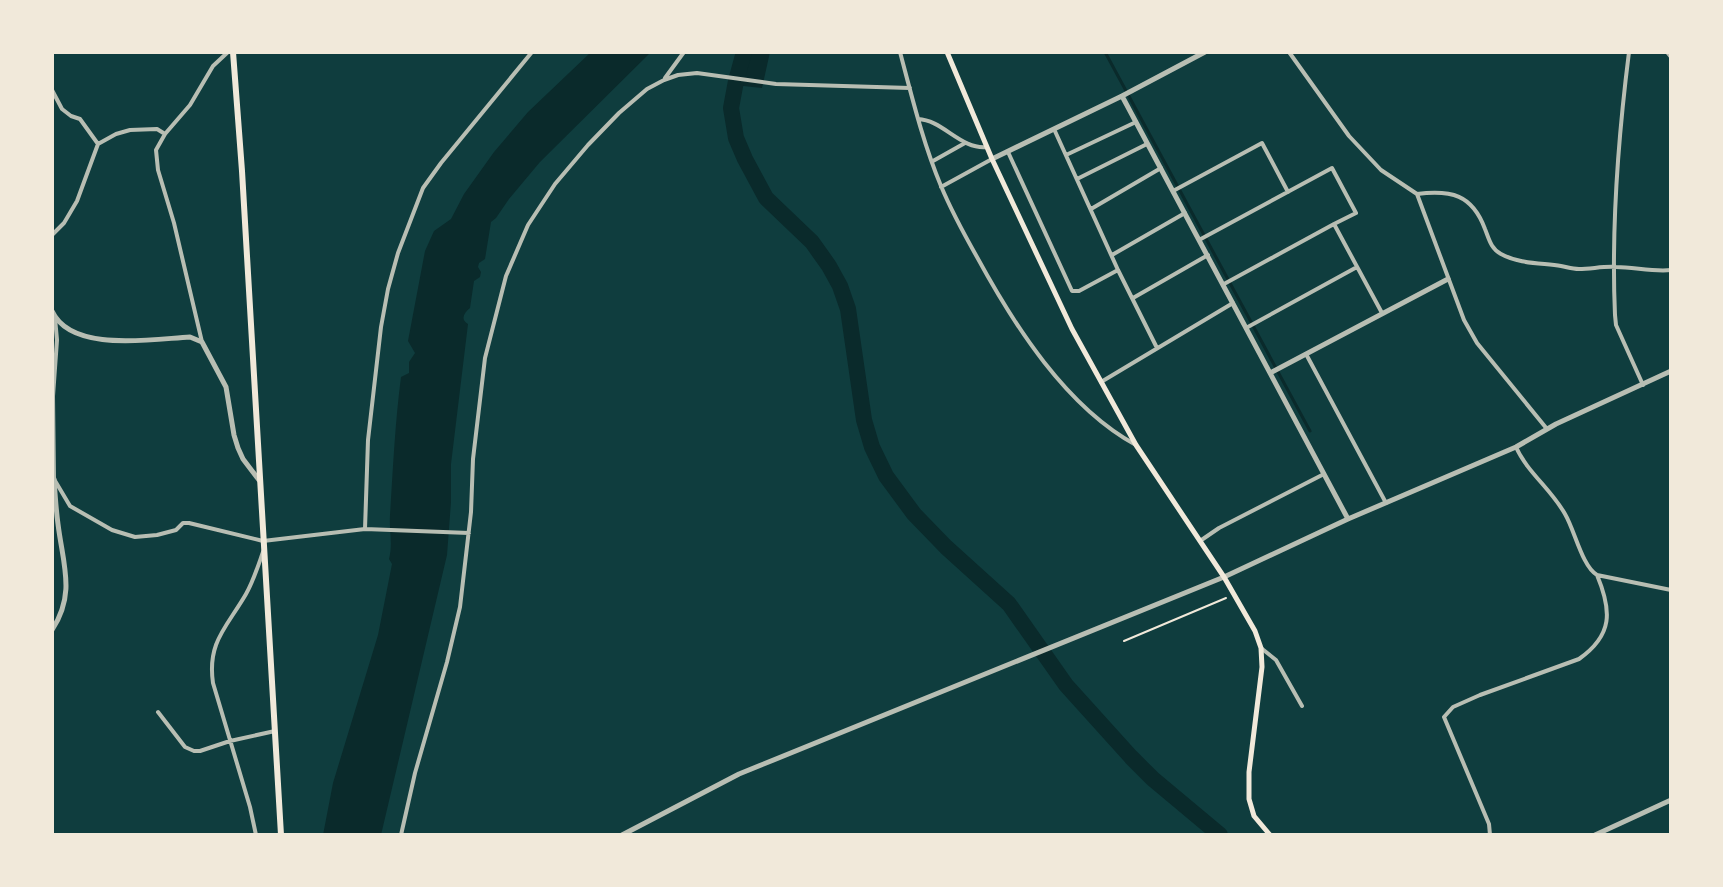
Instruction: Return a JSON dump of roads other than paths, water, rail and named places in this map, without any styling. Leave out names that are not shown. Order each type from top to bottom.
[{"type":"highway","points":[[230,52],[243,186],[281,835]]},
{"type":"main road","points":[[947,52],[992,159],[1072,329],[1136,445],[1224,577],[1255,631],[1261,648],[1262,667],[1249,772],[1249,799],[1254,816],[1270,835]]},
{"type":"street","points":[[230,52],[213,66],[190,105],[158,143],[156,159],[202,342],[226,387],[238,448],[259,480]]},
{"type":"street","points":[[368,529],[368,440],[381,327],[388,289],[403,239],[423,188],[532,52]]},
{"type":"street","points":[[664,80],[684,52]]},
{"type":"street","points":[[900,52],[941,187],[1003,305],[1053,373],[1103,424],[1136,445]]},
{"type":"street","points":[[941,187],[1205,52]]},
{"type":"street","points":[[1289,52],[1349,136],[1381,170],[1417,194],[1464,320],[1477,343],[1547,429]]},
{"type":"street","points":[[1629,52],[1616,175],[1616,325],[1643,385]]},
{"type":"street","points":[[1667,52],[1671,57]]},
{"type":"street","points":[[401,835],[460,607],[485,358],[506,276],[528,225],[555,184],[619,113],[647,89],[678,75],[697,73],[776,84],[910,88]]},
{"type":"street","points":[[52,90],[62,109],[80,119],[98,144]]},
{"type":"street","points":[[1122,96],[1348,519]]},
{"type":"street","points":[[918,119],[926,120],[965,143],[987,147]]},
{"type":"street","points":[[1066,155],[1136,122]]},
{"type":"street","points":[[52,235],[64,223],[77,201],[98,144],[130,130],[157,129],[165,134]]},
{"type":"street","points":[[1054,129],[1157,348]]},
{"type":"street","points":[[932,161],[965,143]]},
{"type":"street","points":[[1173,191],[1262,143],[1288,192]]},
{"type":"street","points":[[1077,179],[1147,144]]},
{"type":"street","points":[[1008,152],[1072,291],[1079,291],[1118,270]]},
{"type":"street","points":[[1091,209],[1161,168]]},
{"type":"street","points":[[1199,240],[1332,168],[1356,213],[1223,285]]},
{"type":"street","points":[[1417,194],[1453,193],[1467,202],[1480,216],[1494,250],[1505,257],[1574,270],[1614,267],[1671,270]]},
{"type":"street","points":[[1112,255],[1185,213]]},
{"type":"street","points":[[1334,224],[1382,313]]},
{"type":"street","points":[[1132,298],[1208,255]]},
{"type":"street","points":[[1246,328],[1357,267]]},
{"type":"street","points":[[1270,373],[1448,279]]},
{"type":"street","points":[[1101,382],[1233,303]]},
{"type":"street","points":[[52,311],[57,340],[52,396],[54,479],[67,583],[62,615],[52,630]]},
{"type":"street","points":[[55,318],[80,335],[92,339],[190,337],[202,342]]},
{"type":"street","points":[[1306,354],[1386,503]]},
{"type":"street","points":[[622,835],[739,774],[1224,577],[1348,519],[1516,447],[1547,429],[1671,371]]},
{"type":"street","points":[[1516,447],[1521,458],[1549,489],[1565,513],[1592,572],[1671,590]]},
{"type":"street","points":[[1200,541],[1219,528],[1324,474]]},
{"type":"street","points":[[54,479],[70,506],[112,530],[135,537],[176,530],[183,523],[263,541],[368,529],[466,533]]},
{"type":"street","points":[[256,835],[211,671],[213,650],[248,591],[264,550]]},
{"type":"street","points":[[1490,835],[1489,824],[1444,717],[1453,707],[1579,659],[1590,651],[1607,620],[1608,603],[1597,575]]},
{"type":"street","points":[[1261,648],[1276,660],[1302,706]]},
{"type":"street","points":[[158,712],[185,747],[194,751],[275,731]]},
{"type":"street","points":[[1595,835],[1671,800]]},
{"type":"water","points":[[591,52],[651,52],[540,162],[491,222],[485,259],[478,267],[480,277],[474,281],[470,308],[464,316],[468,324],[451,464],[447,555],[381,835],[323,835],[333,783],[378,635],[392,564],[389,559],[390,515],[399,394],[401,377],[409,373],[409,362],[415,353],[408,341],[425,251],[434,231],[451,219],[464,194],[494,152],[528,112]]},
{"type":"water","points":[[743,52],[770,52],[762,88],[734,85]]},
{"type":"waterway","points":[[744,52],[731,108],[736,138],[766,198],[812,242],[840,286],[848,309],[864,420],[872,447],[886,476],[914,514],[1009,604],[1066,685],[1131,757],[1220,835]]},
{"type":"waterway","points":[[1105,52],[1310,431]]}]
